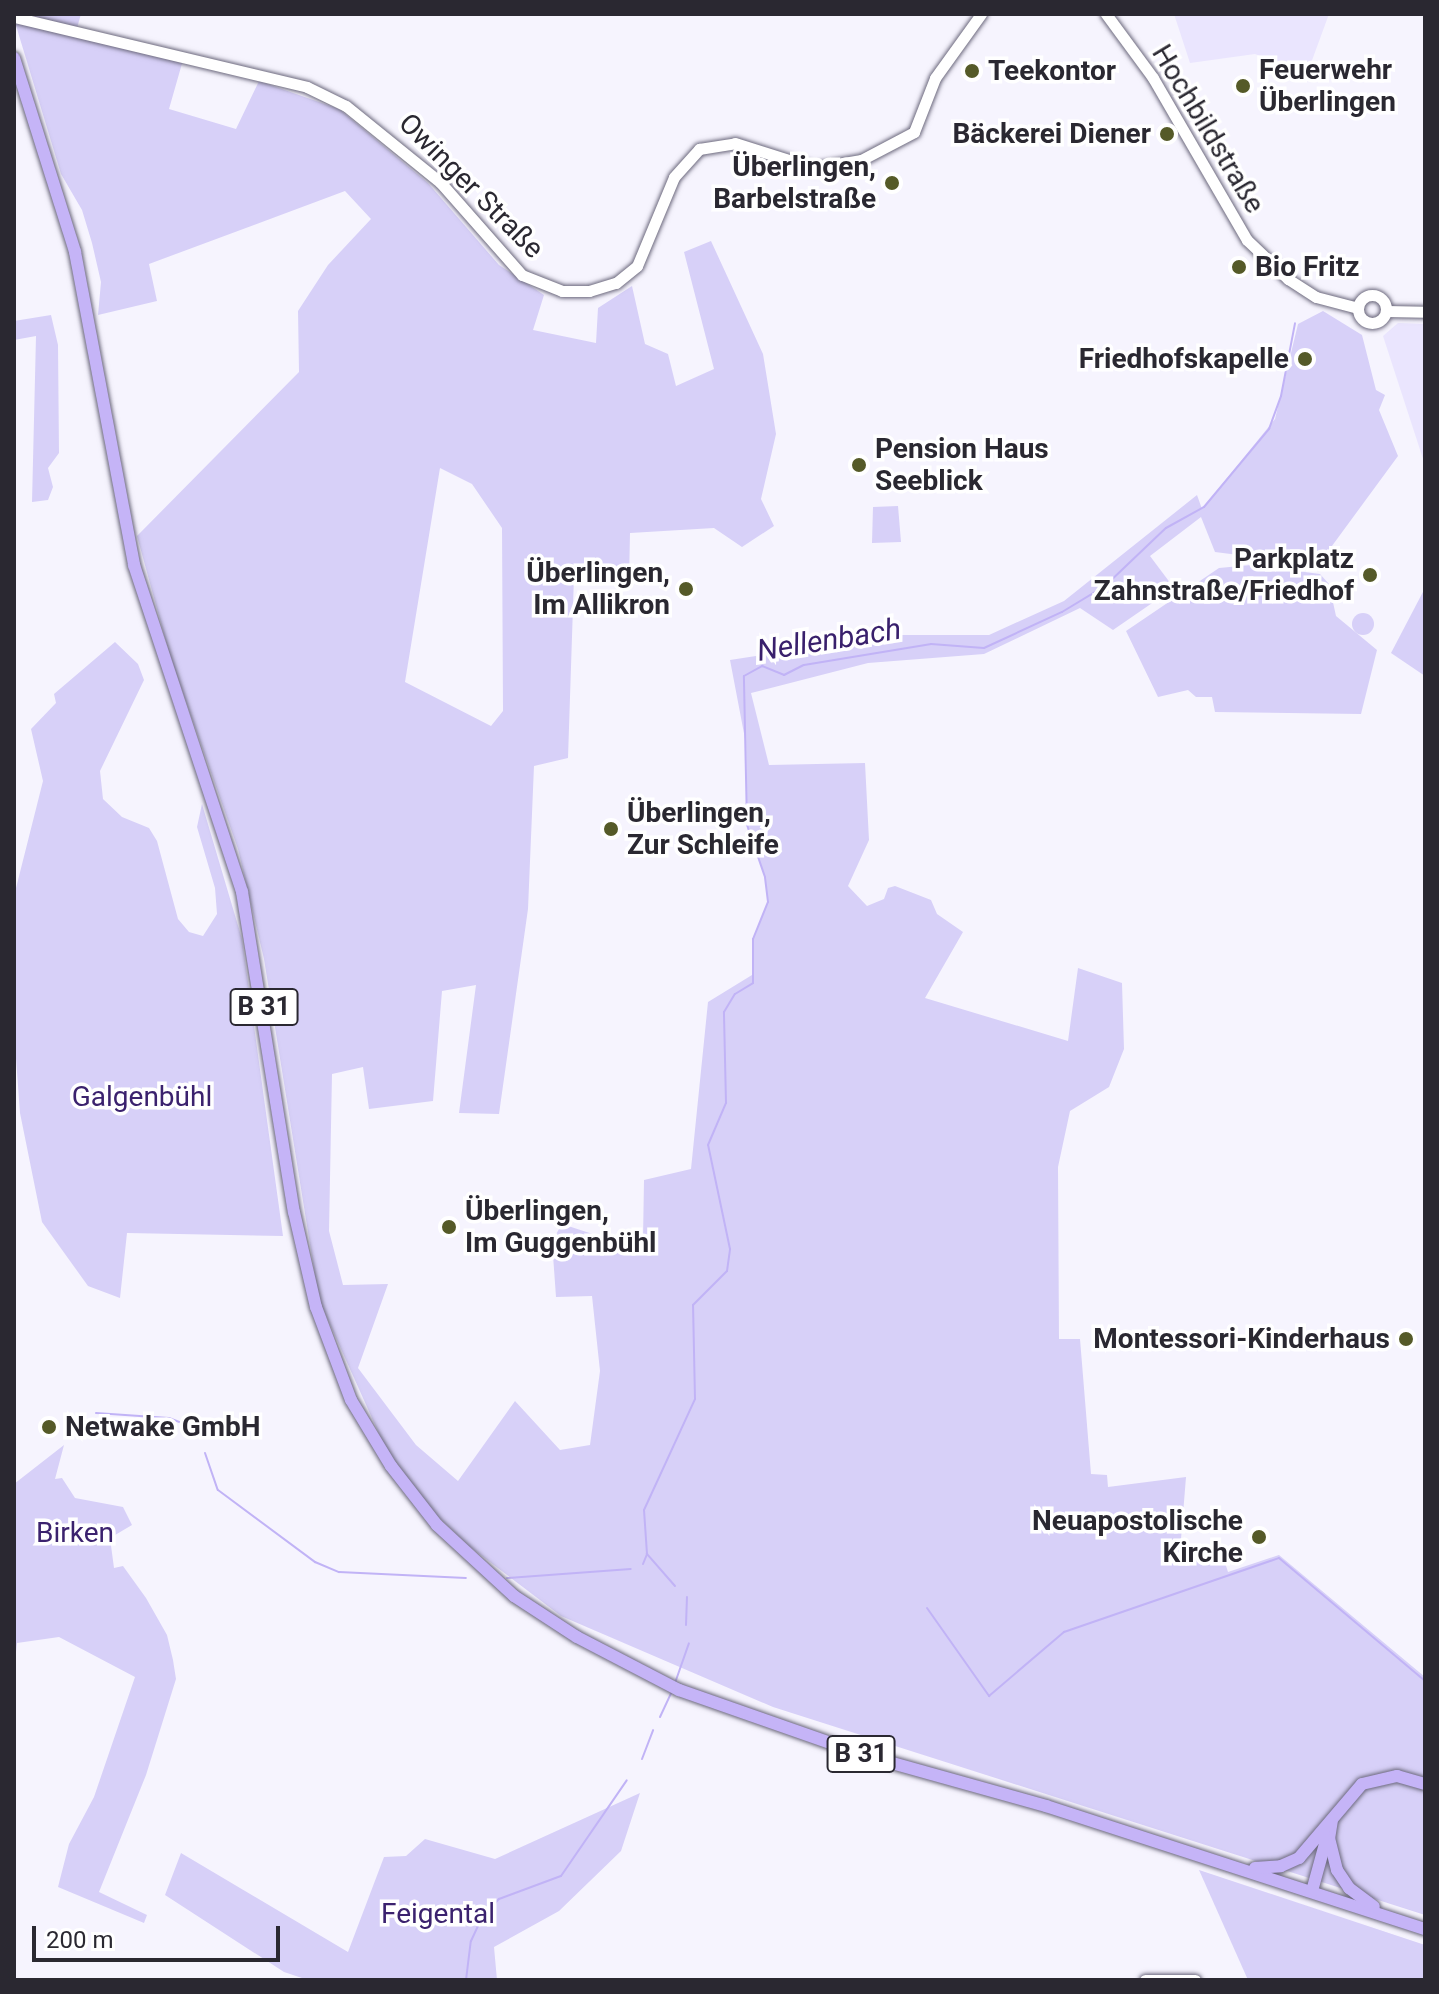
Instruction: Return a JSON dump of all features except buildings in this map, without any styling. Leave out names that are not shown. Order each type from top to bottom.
[{"type":"main road","name":"B 31","points":[[16,63],[75,252],[134,565],[242,892],[303,1257],[338,1371],[365,1427],[457,1546],[514,1596],[577,1637],[679,1690],[867,1756],[1229,1863],[1425,1929]]},
{"type":"main road","points":[[1308,1890],[1327,1828],[1336,1811],[1354,1790],[1379,1778],[1425,1784]]},
{"type":"main road","points":[[1229,1863],[1281,1866],[1299,1858],[1327,1828]]},
{"type":"main road","points":[[1327,1828],[1333,1858],[1342,1879],[1391,1918]]},
{"type":"street","name":"Owinger Straße","points":[[14,17],[307,87],[346,106],[440,182],[522,275],[562,291],[616,283],[637,266],[674,177],[699,149],[735,143],[825,168],[861,160],[914,132],[935,78],[981,14]]},
{"type":"street","name":"Hochbildstraße","points":[[1106,14],[1153,78],[1247,240],[1288,279],[1316,297],[1358,308]]},
{"type":"street","points":[[1386,311],[1382,299],[1374,295],[1363,298],[1358,308],[1361,318],[1372,323],[1386,311],[1425,312]]},
{"type":"street","points":[[1145,1980],[1195,1980]]},
{"type":"shaded area","points":[[1174,14],[1329,14],[1307,74],[1255,54],[1190,63]]},
{"type":"shaded area","points":[[1398,323],[1425,324],[1425,465],[1383,336]]},
{"type":"green space","points":[[25,14],[81,14],[77,28]]},
{"type":"green space","points":[[14,19],[183,60],[169,109],[236,129],[259,81],[339,109],[428,183],[499,265],[544,295],[533,330],[596,343],[598,308],[632,286],[645,344],[668,354],[676,386],[714,369],[684,252],[711,241],[763,354],[776,434],[761,499],[774,526],[742,547],[714,528],[630,533],[629,582],[574,576],[568,758],[534,766],[528,909],[499,1114],[459,1113],[476,985],[442,991],[433,1101],[369,1109],[363,1067],[332,1074],[329,1231],[343,1285],[388,1284],[358,1368],[416,1445],[458,1481],[515,1401],[560,1450],[590,1445],[600,1371],[592,1296],[556,1297],[552,1241],[562,1224],[608,1239],[643,1239],[644,1180],[691,1169],[708,1002],[752,975],[753,939],[768,902],[765,877],[747,825],[746,744],[730,660],[894,635],[989,635],[1064,601],[1197,495],[1202,509],[1275,419],[1298,324],[1323,311],[1362,335],[1376,390],[1385,395],[1379,410],[1398,456],[1318,565],[1215,552],[1201,517],[1150,556],[1174,588],[1113,630],[1080,608],[984,654],[868,663],[751,693],[769,765],[865,763],[869,840],[848,886],[867,906],[884,899],[888,888],[895,886],[931,900],[937,914],[963,932],[925,998],[1068,1041],[1078,968],[1122,983],[1124,1049],[1109,1087],[1070,1111],[1058,1167],[1059,1339],[1080,1339],[1091,1474],[1107,1475],[1108,1487],[1186,1477],[1179,1564],[1220,1547],[1228,1572],[1279,1555],[1425,1677],[1425,1915],[773,1707],[561,1616],[469,1546],[430,1509],[385,1447],[319,1300],[264,959],[238,849],[170,656],[137,536],[299,372],[298,311],[328,265],[371,219],[345,191],[149,264],[157,301],[98,315],[101,282],[92,243],[82,210],[61,174]],"holes":[[[440,468],[472,484],[502,528],[503,711],[491,726],[405,682]]]},
{"type":"green space","points":[[51,315],[58,345],[59,453],[48,468],[53,487],[48,500],[32,502],[36,336],[14,340],[14,321]]},
{"type":"green space","points":[[898,506],[901,542],[872,543],[873,507]]},
{"type":"green space","points":[[1251,565],[1320,574],[1329,584],[1336,616],[1377,650],[1361,714],[1215,712],[1212,697],[1196,697],[1188,690],[1158,697],[1126,631],[1219,568]]},
{"type":"green space","points":[[1425,588],[1425,676],[1391,653]]},
{"type":"green space","points":[[1363,613],[1371,616],[1374,624],[1371,632],[1363,635],[1355,632],[1352,624],[1355,616]]},
{"type":"green space","name":"Galgenbühl","points":[[115,642],[138,664],[144,680],[100,771],[103,799],[122,817],[149,828],[157,841],[178,919],[189,932],[203,936],[217,914],[215,888],[197,827],[202,804],[242,939],[283,1236],[127,1233],[120,1298],[88,1286],[42,1222],[20,1113],[14,1031],[14,896],[43,781],[31,729],[56,703],[54,694]]},
{"type":"green space","name":"Birken","points":[[64,1445],[55,1479],[62,1478],[75,1498],[123,1507],[132,1525],[110,1538],[114,1568],[123,1566],[146,1598],[167,1635],[173,1660],[176,1679],[146,1775],[99,1892],[147,1915],[144,1923],[58,1887],[69,1844],[94,1797],[135,1677],[59,1637],[17,1643],[14,1670],[14,1484]]},
{"type":"green space","name":"Feigental","points":[[640,1793],[621,1851],[559,1911],[494,1947],[497,1980],[308,1980],[284,1972],[165,1895],[181,1853],[348,1952],[384,1857],[406,1856],[425,1839],[495,1859]]},
{"type":"green space","points":[[1199,1870],[1425,1945],[1425,1980],[1248,1980]]},
{"type":"waterway","name":"Nellenbach","points":[[675,1586],[647,1554],[644,1510],[695,1399],[693,1305],[727,1271],[730,1249],[708,1145],[726,1103],[724,1012],[735,994],[753,983],[753,939],[768,902],[765,877],[747,825],[744,676],[762,666],[784,675],[804,665],[931,644],[984,648],[1062,612],[1105,586],[1166,528],[1204,507],[1269,429],[1281,396],[1295,323]]},
{"type":"waterway","points":[[96,1413],[169,1418],[200,1430],[201,1437]]},
{"type":"waterway","points":[[205,1453],[218,1490],[315,1562],[339,1572],[466,1578]]},
{"type":"waterway","points":[[643,1564],[647,1554]]},
{"type":"waterway","points":[[927,1608],[989,1696],[1064,1632],[1279,1558],[1425,1681]]},
{"type":"waterway","points":[[507,1578],[631,1569]]},
{"type":"waterway","name":"Nellenbach","points":[[686,1625],[687,1597]]},
{"type":"waterway","name":"Nellenbach","points":[[675,1683],[689,1643]]},
{"type":"waterway","name":"Nellenbach","points":[[660,1717],[671,1693]]},
{"type":"waterway","name":"Nellenbach","points":[[642,1759],[653,1730]]},
{"type":"waterway","name":"Nellenbach","points":[[466,1980],[471,1941],[482,1917],[499,1899],[561,1876],[627,1780]]},
{"type":"place","name":"Teekontor","points":[[972,71]]},
{"type":"place","name":"Feuerwehr Überlingen","points":[[1243,86]]},
{"type":"place","name":"Bäckerei Diener","points":[[1167,134]]},
{"type":"place","name":"Überlingen, Barbelstraße","points":[[892,183]]},
{"type":"place","name":"Bio Fritz","points":[[1239,267]]},
{"type":"place","name":"Friedhofskapelle","points":[[1305,359]]},
{"type":"place","name":"Pension Haus Seeblick","points":[[859,465]]},
{"type":"place","name":"Parkplatz Zahnstraße/Friedhof","points":[[1370,575]]},
{"type":"place","name":"Überlingen, Im Allikron","points":[[686,589]]},
{"type":"place","name":"Überlingen, Zur Schleife","points":[[611,829]]},
{"type":"place","name":"Überlingen, Im Guggenbühl","points":[[449,1227]]},
{"type":"place","name":"Montessori-Kinderhaus","points":[[1406,1339]]},
{"type":"place","name":"Netwake GmbH","points":[[49,1427]]},
{"type":"place","name":"Neuapostolische Kirche","points":[[1259,1537]]}]
